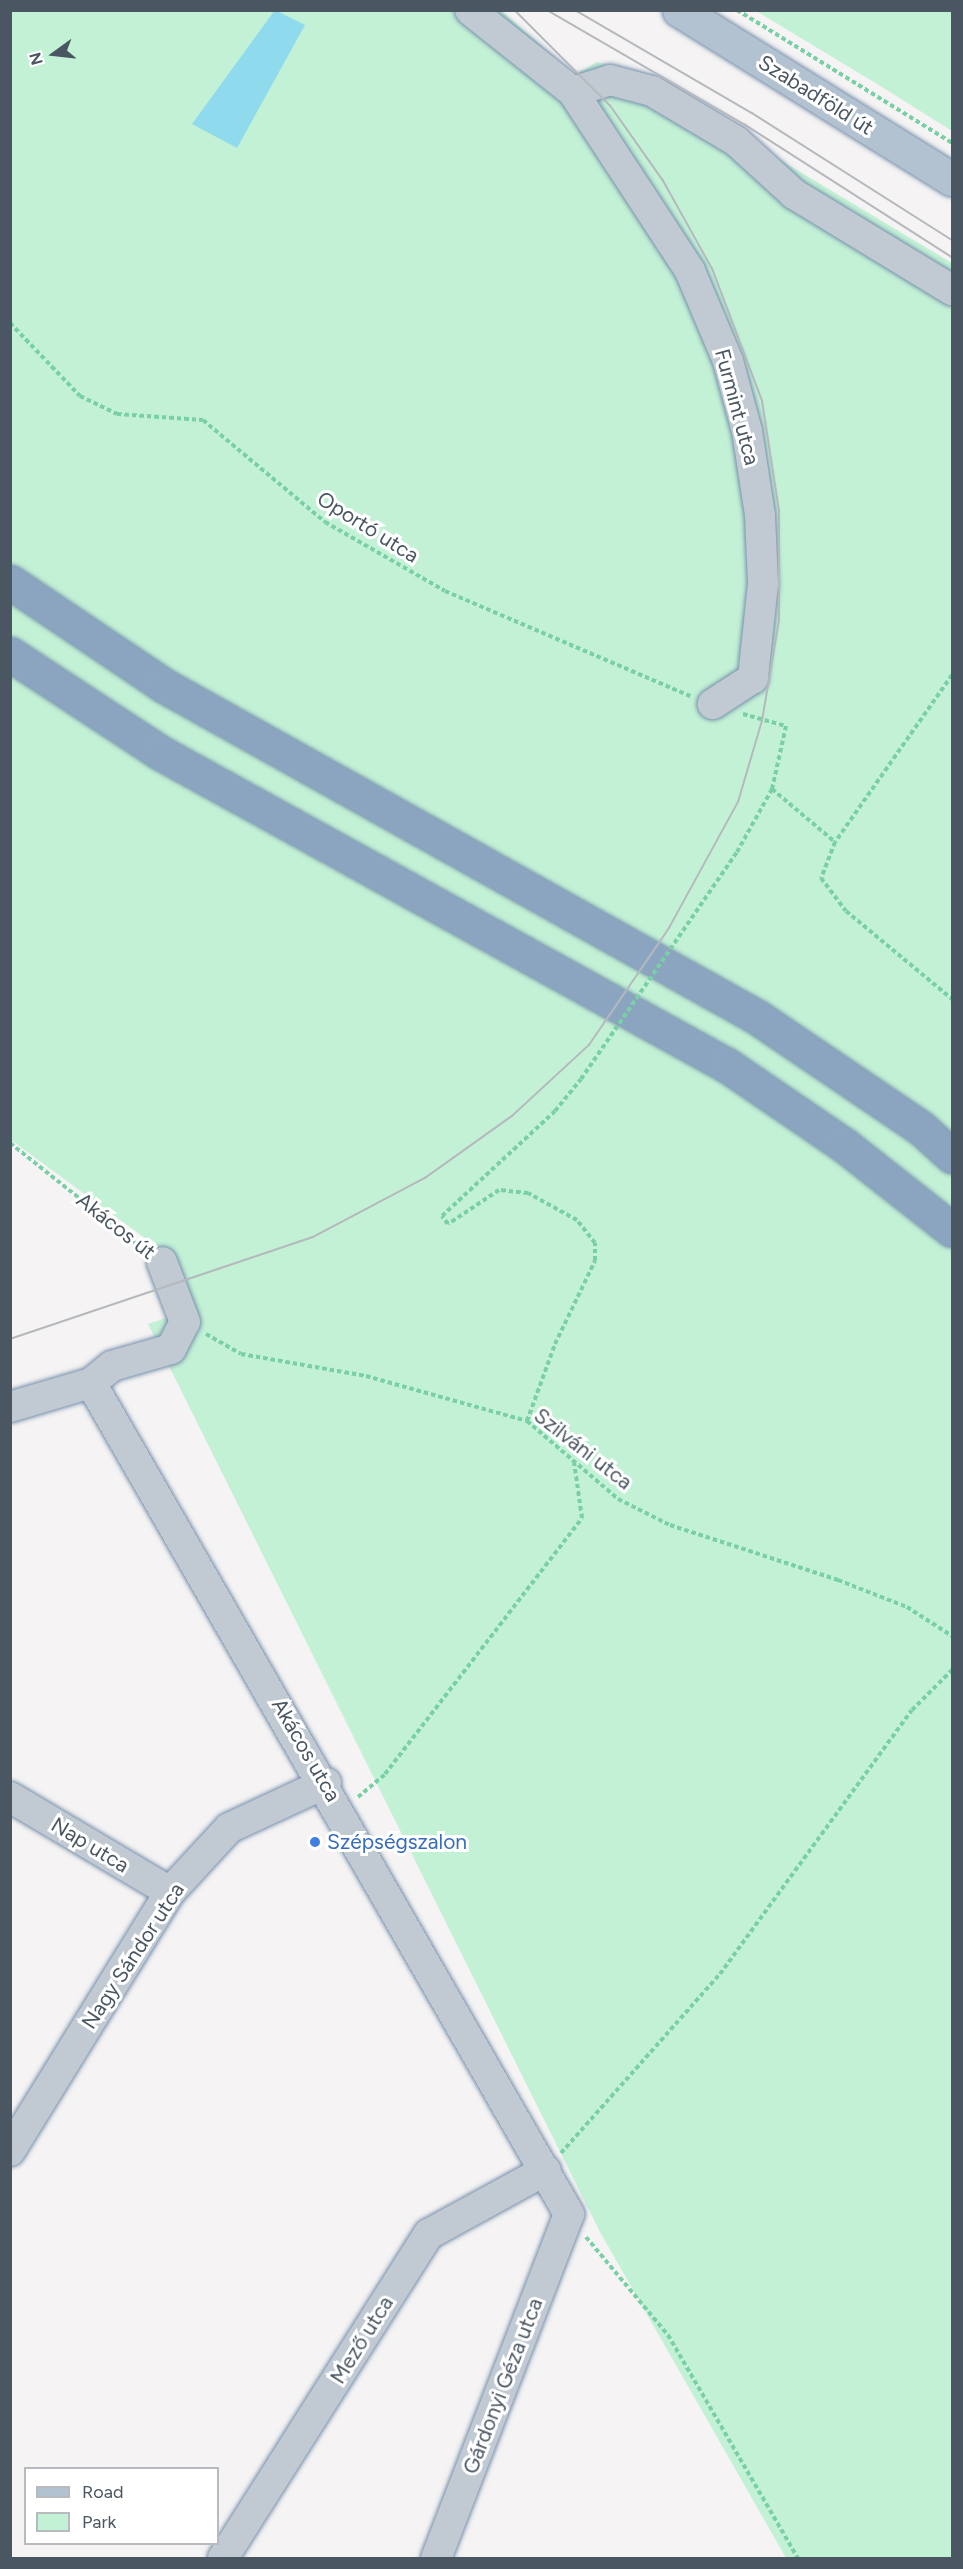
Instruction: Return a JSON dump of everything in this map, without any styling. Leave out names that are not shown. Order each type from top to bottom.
[{"type":"highway","points":[[10,582],[183,697],[757,1017],[921,1128],[952,1156]]},
{"type":"highway","points":[[10,654],[159,752],[728,1066],[844,1145],[952,1230]]},
{"type":"main road","name":"Szabadföld út","points":[[679,10],[952,179]]},
{"type":"street","name":"Furmint utca","points":[[470,10],[573,92],[690,272],[728,361],[747,431],[760,515],[758,654],[753,678],[713,704]]},
{"type":"street","points":[[573,92],[610,80],[652,91],[736,141],[794,194],[952,291]]},
{"type":"street","name":"Akácos út","points":[[162,1262],[182,1313]]},
{"type":"street","points":[[10,1407],[91,1383],[112,1366],[171,1349],[182,1313]]},
{"type":"street","name":"Akácos utca","points":[[91,1383],[326,1783],[569,2214]]},
{"type":"street","name":"Nagy Sándor utca","points":[[10,2151],[170,1892],[229,1828],[326,1783]]},
{"type":"street","name":"Nap utca","points":[[10,1797],[170,1892]]},
{"type":"street","name":"Mező utca","points":[[223,2559],[429,2234],[546,2170]]},
{"type":"street","name":"Gárdonyi Géza utca","points":[[436,2559],[569,2214]]},
{"type":"path","points":[[737,10],[952,144]]},
{"type":"path","name":"Oportó utca","points":[[10,323],[80,396],[117,414],[202,420],[325,522],[445,591],[641,679],[786,726],[772,789]]},
{"type":"path","points":[[952,675],[835,842],[821,878],[846,911],[952,999]]},
{"type":"path","points":[[526,1420],[555,1344],[595,1262],[595,1243],[577,1220],[528,1193],[499,1190],[448,1224],[442,1216],[555,1111],[581,1079],[737,852],[772,789],[835,842]]},
{"type":"path","name":"Akácos út","points":[[10,1143],[162,1262]]},
{"type":"path","name":"Szilváni utca","points":[[182,1313],[241,1354],[366,1376],[526,1420],[618,1499],[670,1526],[837,1580],[907,1607],[952,1636]]},
{"type":"path","points":[[342,1812],[385,1774],[582,1518],[574,1461]]},
{"type":"path","points":[[546,2170],[720,1974],[912,1710],[952,1670]]},
{"type":"path","points":[[569,2214],[668,2335],[798,2559]]},
{"type":"green space","points":[[11,11],[502,11],[574,75],[597,62],[632,71],[952,263],[952,2558],[786,2558],[600,2232],[148,1324],[175,1315],[153,1244],[11,1140]]},
{"type":"green space","points":[[756,11],[952,11],[952,131],[882,87]]},
{"type":"water","points":[[275,10],[305,25],[237,148],[192,124]]},
{"type":"tram line","points":[[10,1339],[313,1237],[425,1178],[512,1116],[589,1045],[669,928],[738,802],[762,721],[779,621],[779,511],[762,401],[712,269],[663,181],[610,106],[514,10]]},
{"type":"tram line","points":[[547,10],[744,124],[952,257]]},
{"type":"tram line","points":[[575,10],[752,113],[952,240]]},
{"type":"place","name":"Szépségszalon","points":[[315,1842]]}]
